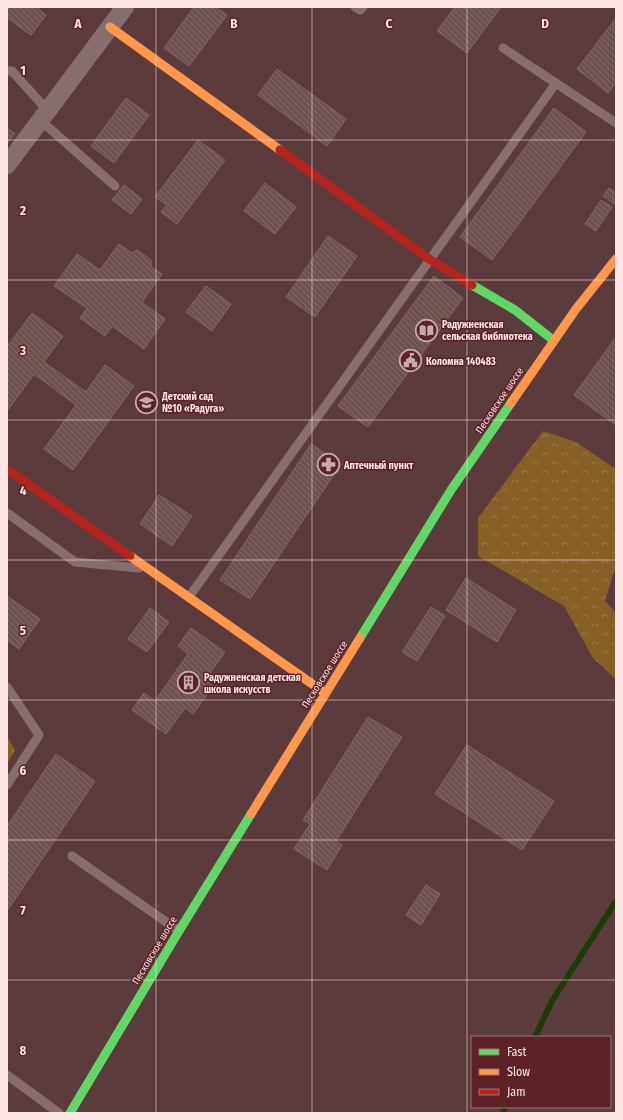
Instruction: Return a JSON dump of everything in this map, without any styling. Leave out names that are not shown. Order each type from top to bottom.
[{"type":"street","points":[[7,164],[125,7]]},
{"type":"street","points":[[110,27],[429,259],[515,310],[554,340]]},
{"type":"street","name":"Песковское шоссе","points":[[70,1113],[179,931],[451,490],[576,308],[616,259]]},
{"type":"street","points":[[7,469],[325,693]]},
{"type":"lane","points":[[355,7],[360,10],[363,7]]},
{"type":"lane","points":[[503,48],[616,123]]},
{"type":"lane","points":[[7,71],[12,71],[44,115],[115,186]]},
{"type":"lane","points":[[189,597],[556,83]]},
{"type":"lane","points":[[7,512],[75,562],[149,569]]},
{"type":"lane","points":[[7,687],[39,736],[7,785]]},
{"type":"lane","points":[[72,856],[179,931]]},
{"type":"lane","points":[[7,1075],[59,1113]]},
{"type":"green space","points":[[543,431],[576,442],[616,469],[616,565],[605,601],[616,613],[616,679],[593,658],[564,606],[478,556],[478,518]]},
{"type":"green space","points":[[7,736],[15,750],[7,764]]},
{"type":"building","points":[[7,7],[36,7],[46,15],[31,35],[7,18]]},
{"type":"building","points":[[194,7],[215,7],[227,15],[189,66],[164,48]]},
{"type":"building","points":[[455,7],[501,7],[467,53],[437,31]]},
{"type":"building","points":[[616,18],[616,82],[608,93],[577,69]]},
{"type":"building","points":[[277,69],[346,119],[327,146],[258,95]]},
{"type":"building","points":[[126,98],[149,115],[114,163],[91,146]]},
{"type":"building","points":[[554,108],[586,132],[492,260],[460,237]]},
{"type":"building","points":[[7,128],[15,134],[7,143]]},
{"type":"building","points":[[198,140],[225,160],[177,224],[161,212],[167,205],[155,197]]},
{"type":"building","points":[[265,183],[296,207],[275,234],[244,211]]},
{"type":"building","points":[[124,185],[142,199],[131,214],[112,200]]},
{"type":"building","points":[[609,188],[616,193],[615,204],[603,196]]},
{"type":"building","points":[[601,200],[612,207],[596,231],[585,224]]},
{"type":"building","points":[[328,236],[357,256],[315,317],[286,297]]},
{"type":"building","points":[[119,244],[132,253],[137,250],[151,260],[151,267],[162,274],[142,302],[165,319],[144,349],[112,326],[105,336],[80,318],[87,308],[54,286],[77,254],[100,270]]},
{"type":"building","points":[[434,276],[463,298],[368,427],[338,406]]},
{"type":"building","points":[[206,286],[231,304],[212,331],[186,312]]},
{"type":"building","points":[[32,313],[63,336],[44,362],[86,392],[105,365],[134,386],[73,470],[44,449],[76,405],[34,374],[7,411],[7,347]]},
{"type":"building","points":[[616,337],[616,425],[574,395]]},
{"type":"building","points":[[311,444],[341,464],[250,599],[220,580]]},
{"type":"building","points":[[159,495],[192,516],[172,546],[140,524]]},
{"type":"building","points":[[466,578],[516,610],[497,642],[446,610]]},
{"type":"building","points":[[7,596],[40,619],[19,649],[7,640]]},
{"type":"building","points":[[431,607],[445,616],[417,661],[402,652]]},
{"type":"building","points":[[150,608],[169,622],[147,652],[128,639]]},
{"type":"building","name":"Радужненская детская школа искусств","points":[[191,628],[225,652],[205,680],[213,686],[193,714],[185,708],[166,734],[132,710],[144,693],[155,701],[188,654],[178,646]]},
{"type":"building","points":[[368,717],[402,737],[336,841],[342,845],[327,870],[294,849],[310,824],[303,820]]},
{"type":"building","points":[[467,745],[554,801],[522,850],[435,794]]},
{"type":"building","points":[[56,754],[95,781],[7,911],[7,826]]},
{"type":"building","points":[[426,885],[440,894],[421,925],[406,915]]},
{"type":"waterway","points":[[535,1036],[552,1001],[616,901]]},
{"type":"waterway","points":[[503,1113],[505,1108]]},
{"type":"traffic: fast","points":[[472,285],[515,310],[553,340]]},
{"type":"traffic: fast","points":[[360,638],[451,490],[511,403]]},
{"type":"traffic: fast","points":[[70,1113],[251,814]]},
{"type":"traffic: slow","points":[[110,27],[280,150]]},
{"type":"traffic: slow","points":[[511,403],[576,309],[616,259]]},
{"type":"traffic: slow","points":[[130,556],[325,693]]},
{"type":"traffic: slow","points":[[251,814],[360,638]]},
{"type":"traffic: jam","points":[[280,150],[429,259],[472,285]]},
{"type":"traffic: jam","points":[[7,469],[130,556]]},
{"type":"place","name":"Радужненская сельская библиотека","points":[[426,330]]},
{"type":"place","name":"Коломна 140483","points":[[411,361]]},
{"type":"place","name":"Детский сад №10 «Радуга»","points":[[147,402]]},
{"type":"place","name":"Аптечный пункт","points":[[329,465]]},
{"type":"place","name":"Радужненская детская школа искусств","points":[[189,683]]}]
